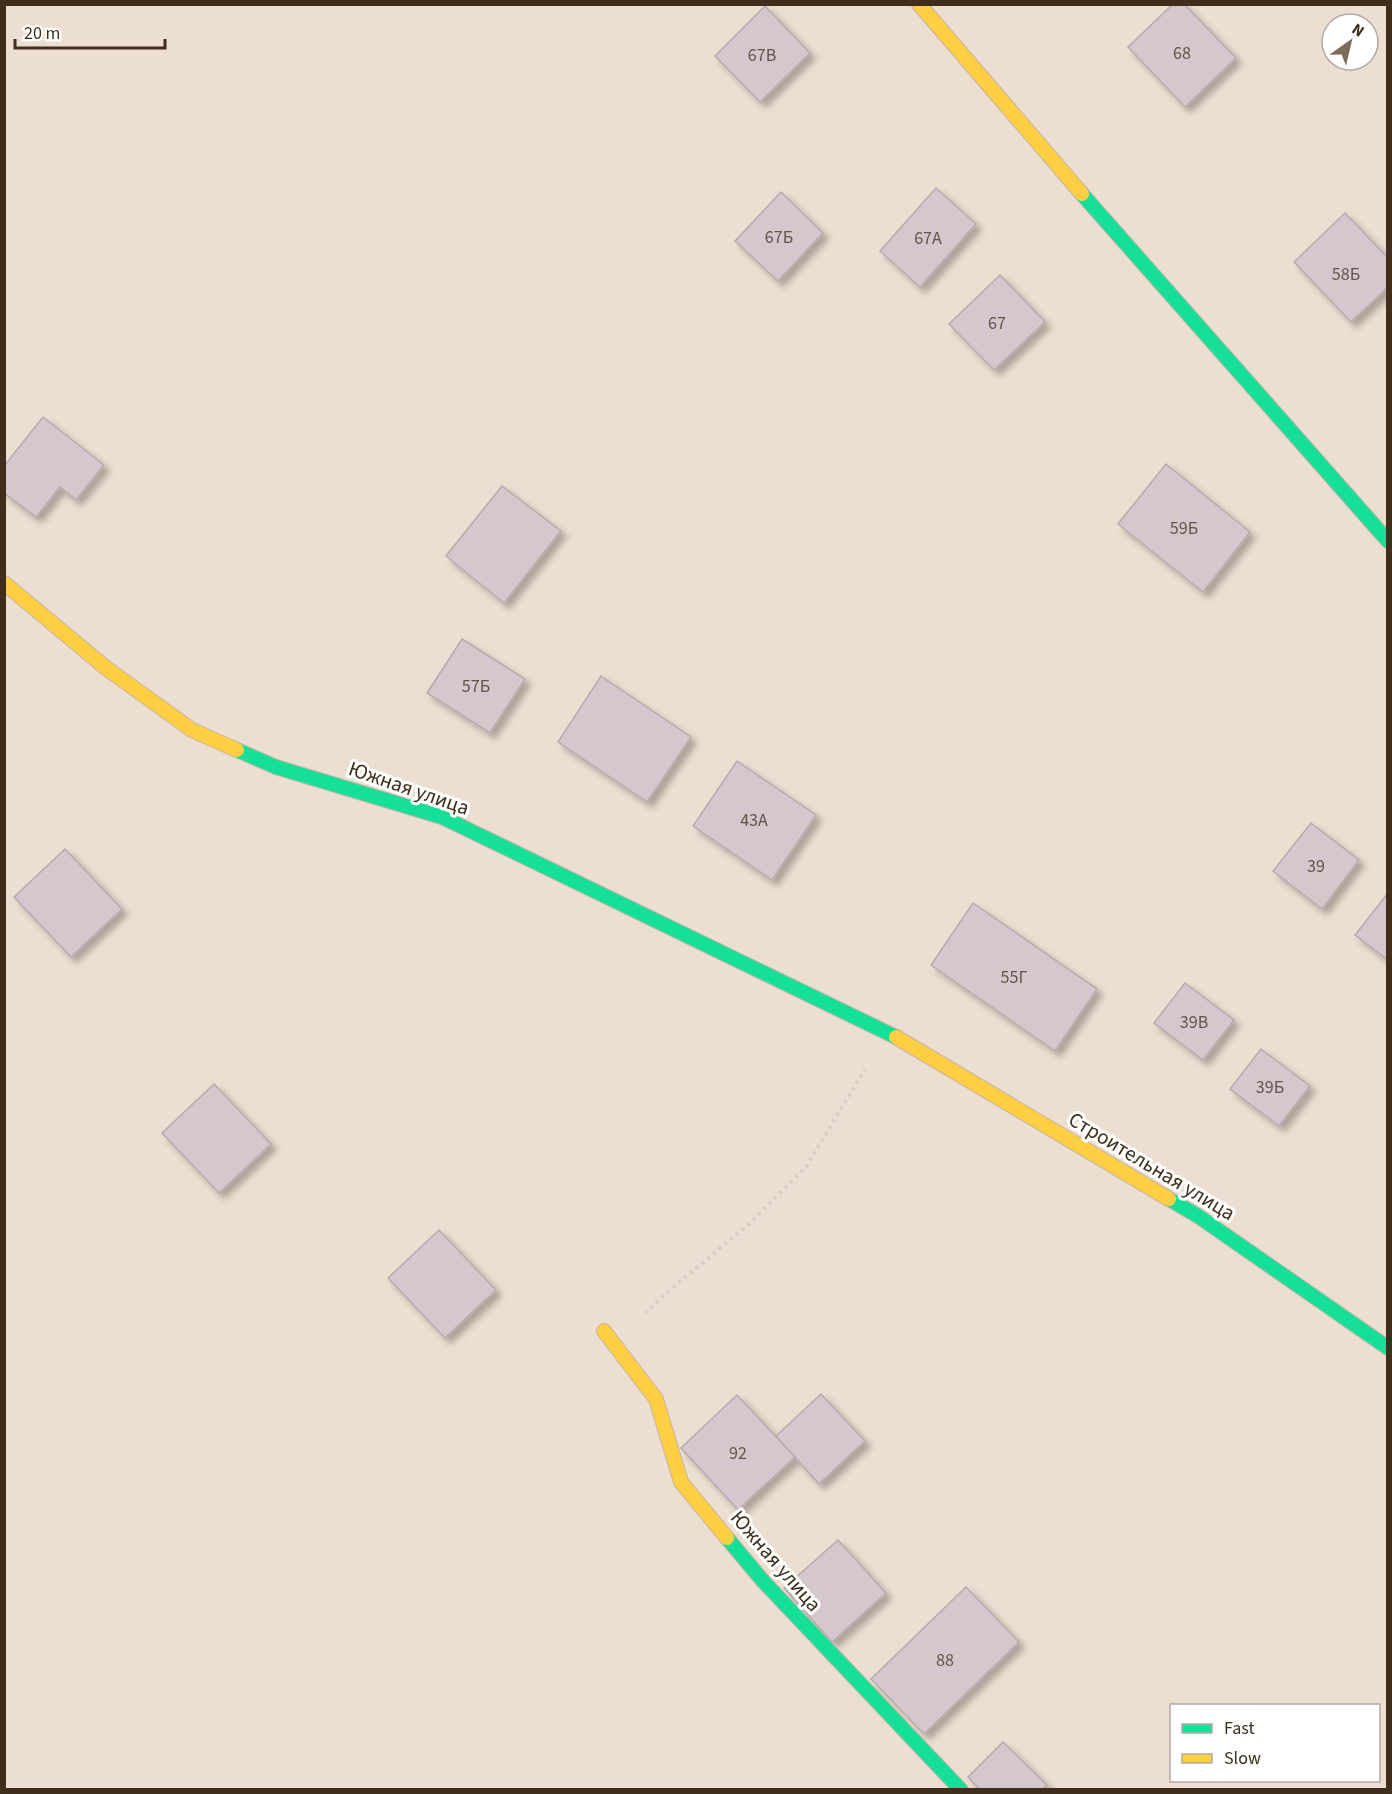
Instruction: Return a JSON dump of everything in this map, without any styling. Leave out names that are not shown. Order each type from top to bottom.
[{"type":"street","points":[[919,4],[1104,219],[1388,541]]},
{"type":"street","name":"Южная улица","points":[[4,583],[106,668],[192,730],[276,767],[442,818],[887,1032]]},
{"type":"street","name":"Строительная улица","points":[[887,1032],[1198,1216],[1388,1348]]},
{"type":"street","name":"Южная улица","points":[[604,1331],[656,1399],[681,1482],[763,1581],[961,1790]]},
{"type":"path","points":[[614,1343],[663,1296],[749,1224],[806,1167],[887,1032]]},
{"type":"building","points":[[1173,4],[1184,4],[1236,58],[1185,107],[1128,47]]},
{"type":"building","points":[[765,6],[810,53],[760,102],[715,56]]},
{"type":"building","points":[[936,188],[976,224],[920,287],[880,251]]},
{"type":"building","points":[[781,192],[823,233],[778,281],[735,241]]},
{"type":"building","points":[[1345,213],[1388,258],[1388,287],[1351,322],[1294,262]]},
{"type":"building","points":[[1000,275],[1045,322],[994,370],[949,324]]},
{"type":"building","points":[[43,417],[104,465],[76,500],[60,487],[36,517],[4,493],[4,466]]},
{"type":"building","points":[[1166,464],[1250,532],[1203,592],[1118,524]]},
{"type":"building","points":[[502,486],[561,531],[504,603],[446,556]]},
{"type":"building","points":[[462,639],[525,679],[490,733],[427,693]]},
{"type":"building","points":[[601,676],[691,737],[647,802],[558,742]]},
{"type":"building","points":[[737,761],[816,815],[772,880],[693,826]]},
{"type":"building","points":[[1311,823],[1359,860],[1322,909],[1273,871]]},
{"type":"building","points":[[65,849],[122,909],[71,957],[14,897]]},
{"type":"building","points":[[1388,893],[1388,960],[1355,935]]},
{"type":"building","points":[[973,903],[1097,989],[1055,1051],[931,965]]},
{"type":"building","points":[[1185,983],[1234,1020],[1203,1060],[1154,1023]]},
{"type":"building","points":[[1261,1049],[1310,1086],[1279,1126],[1230,1089]]},
{"type":"building","points":[[214,1084],[271,1144],[219,1193],[162,1133]]},
{"type":"building","points":[[439,1230],[496,1290],[445,1338],[388,1278]]},
{"type":"building","points":[[821,1394],[865,1441],[819,1484],[776,1436]]},
{"type":"building","points":[[737,1395],[795,1457],[738,1510],[681,1448]]},
{"type":"building","points":[[838,1540],[886,1593],[832,1642],[784,1588]]},
{"type":"building","points":[[966,1587],[1019,1642],[924,1734],[871,1679]]},
{"type":"building","points":[[1003,1742],[1047,1785],[1042,1790],[980,1790],[968,1777]]},
{"type":"traffic: fast","points":[[1082,194],[1388,541]]},
{"type":"traffic: fast","points":[[237,750],[276,767],[442,817],[896,1037]]},
{"type":"traffic: fast","points":[[1169,1199],[1198,1216],[1388,1348]]},
{"type":"traffic: fast","points":[[727,1538],[763,1581],[961,1790]]},
{"type":"traffic: slow","points":[[919,4],[1082,194]]},
{"type":"traffic: slow","points":[[4,583],[106,668],[192,730],[237,750]]},
{"type":"traffic: slow","points":[[896,1037],[1169,1199]]},
{"type":"traffic: slow","points":[[604,1331],[656,1399],[681,1482],[727,1538]]}]
